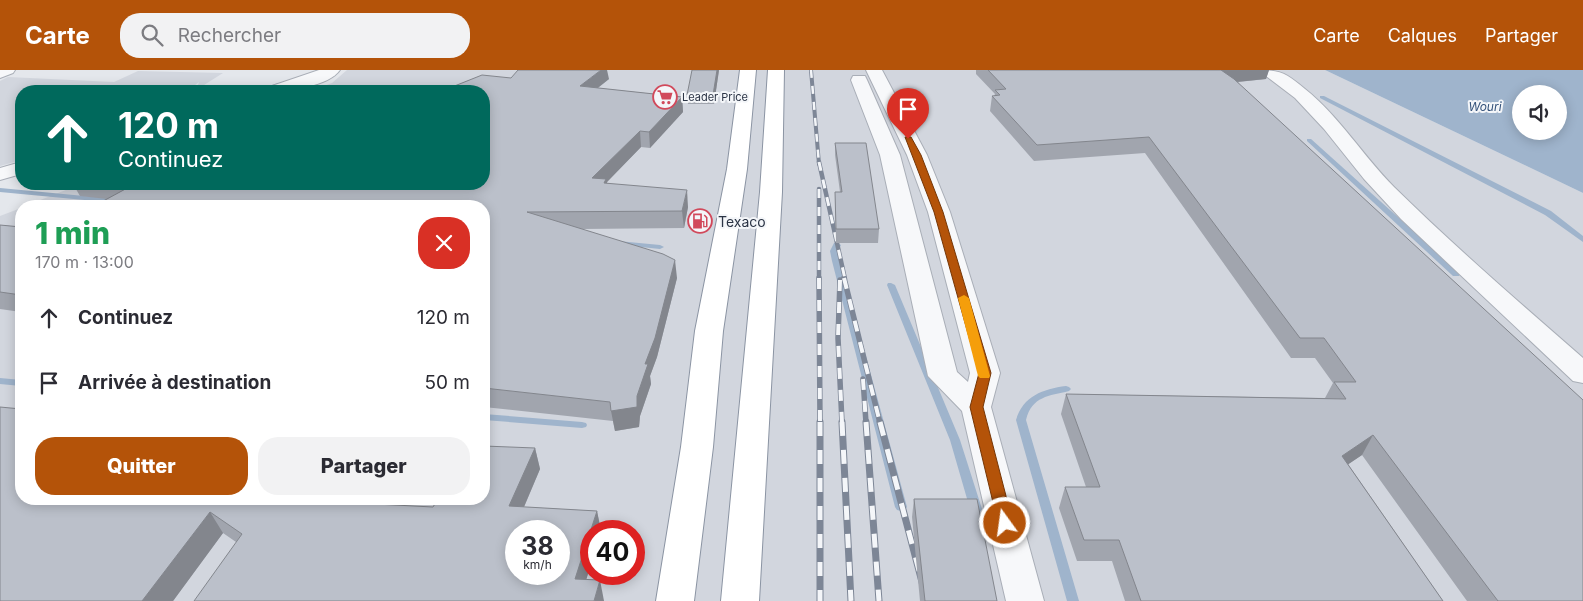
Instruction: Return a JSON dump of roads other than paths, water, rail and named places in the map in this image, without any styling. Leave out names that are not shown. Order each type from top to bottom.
[{"type":"highway","points":[[675,601],[697,446],[709,331],[737,169],[748,70]]},
{"type":"highway","points":[[740,601],[771,192],[776,70]]},
{"type":"street","points":[[0,73],[7,70]]},
{"type":"street","points":[[291,85],[332,70]]},
{"type":"street","points":[[1266,70],[1296,88],[1372,177],[1416,221],[1583,374]]},
{"type":"street","points":[[866,71],[881,107],[890,155],[943,376],[976,407]]},
{"type":"street","points":[[881,107],[917,155],[939,212],[985,373],[976,407],[1025,601]]},
{"type":"street","points":[[0,174],[15,170]]},
{"type":"water","name":"Wouri","points":[[1325,70],[1583,70],[1583,193]]},
{"type":"waterway","points":[[1322,97],[1548,213],[1583,240]]},
{"type":"waterway","points":[[1309,140],[1456,274]]},
{"type":"waterway","points":[[0,190],[105,200]]},
{"type":"waterway","points":[[621,243],[660,247]]},
{"type":"waterway","points":[[837,245],[834,251],[836,261],[901,507]]},
{"type":"waterway","points":[[891,285],[955,440],[976,509]]},
{"type":"waterway","points":[[0,381],[15,382]]},
{"type":"waterway","points":[[1066,389],[1044,394],[1032,401],[1023,412],[1021,420],[1073,601]]},
{"type":"waterway","points":[[490,417],[582,425]]},
{"type":"railway","points":[[811,70],[819,164]]},
{"type":"railway","points":[[819,162],[845,279]]},
{"type":"railway","points":[[819,189],[819,278]]},
{"type":"railway","points":[[819,278],[820,423]]},
{"type":"railway","points":[[844,278],[880,423]]},
{"type":"railway","points":[[840,280],[838,338],[842,423]]},
{"type":"railway","points":[[863,379],[866,423]]},
{"type":"railway","points":[[842,422],[851,601]]},
{"type":"railway","points":[[866,422],[879,601]]},
{"type":"railway","points":[[880,422],[927,601]]},
{"type":"railway","points":[[820,423],[820,601]]},
{"type":"place","name":"Leader Price","points":[[665,97]]},
{"type":"place","name":"Texaco","points":[[700,221]]}]
